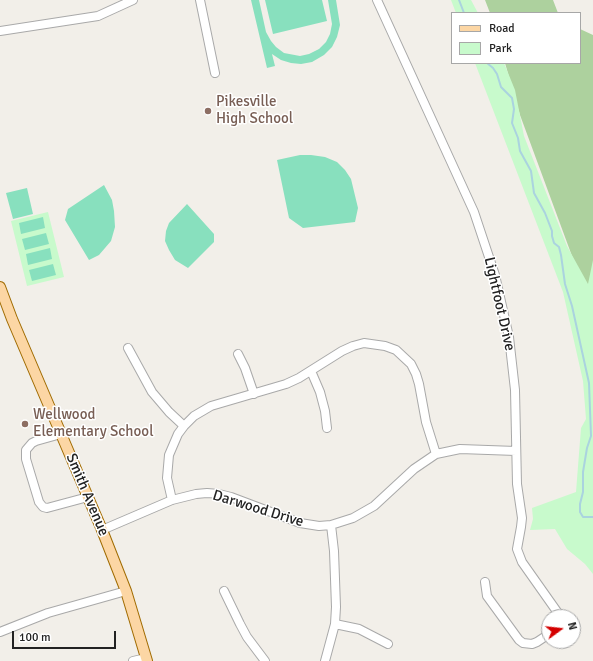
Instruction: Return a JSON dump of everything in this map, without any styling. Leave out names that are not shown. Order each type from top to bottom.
[{"type":"main road","name":"Smith Avenue","points":[[0,287],[12,319],[102,530],[126,591],[147,659]]},
{"type":"street","points":[[0,31],[98,16],[133,0]]},
{"type":"street","points":[[200,0],[215,73]]},
{"type":"street","name":"Lightfoot Drive","points":[[377,0],[474,212],[495,275],[509,337],[514,373],[518,490],[522,518],[522,527],[517,550],[518,556],[555,609]]},
{"type":"street","points":[[172,500],[167,478],[169,455],[175,440],[184,426],[194,416],[211,406],[286,384],[311,371],[342,351],[352,346],[364,343],[386,346],[396,350],[404,356],[410,364],[416,374],[426,422],[436,454]]},
{"type":"street","points":[[128,348],[152,392],[169,412],[184,426]]},
{"type":"street","points":[[238,354],[245,368],[254,394]]},
{"type":"street","points":[[311,371],[320,392],[325,411],[327,428]]},
{"type":"street","points":[[61,434],[36,441],[26,450],[26,460],[39,502],[43,507],[47,508],[88,497]]},
{"type":"street","name":"Darwood Drive","points":[[102,530],[172,500],[196,494],[219,494],[300,523],[319,526],[331,525],[353,518],[368,509],[426,459],[436,454],[460,449],[516,451]]},
{"type":"street","points":[[324,661],[335,624],[336,580],[331,525]]},
{"type":"street","points":[[485,582],[485,589],[490,600],[519,640],[523,643],[532,644],[541,639]]},
{"type":"street","points":[[0,632],[48,613],[126,591]]},
{"type":"street","points":[[224,591],[243,631],[255,650],[265,661]]},
{"type":"street","points":[[335,624],[359,629],[388,644]]},
{"type":"street","points":[[133,661],[147,659]]},
{"type":"green space","points":[[251,0],[259,0],[266,32],[276,47],[284,53],[300,56],[309,54],[319,49],[326,42],[330,34],[332,24],[328,0],[336,0],[340,25],[337,37],[332,47],[324,55],[312,62],[301,64],[281,60],[272,54],[275,66],[267,68]]},
{"type":"green space","points":[[265,0],[322,0],[327,21],[273,34]]},
{"type":"green space","points":[[451,0],[471,0],[477,12],[456,12]]},
{"type":"green space","points":[[485,0],[553,0],[558,12],[490,12]]},
{"type":"green space","points":[[581,29],[593,35],[593,291],[579,275],[520,115],[505,64],[581,64]]},
{"type":"green space","points":[[475,64],[504,64],[515,90],[524,136],[567,246],[588,284],[593,260],[593,574],[585,564],[567,549],[555,529],[530,530],[533,519],[532,508],[576,492],[581,428],[586,419],[583,381],[563,292]]},
{"type":"green space","points":[[300,155],[325,157],[337,162],[345,170],[351,179],[358,208],[355,222],[303,228],[289,218],[277,160]]},
{"type":"green space","points":[[104,185],[112,200],[115,227],[111,241],[99,255],[89,260],[65,220],[68,209]]},
{"type":"green space","points":[[27,188],[33,214],[13,219],[6,193]]},
{"type":"green space","points":[[187,204],[214,234],[214,242],[188,268],[175,260],[165,241],[169,223]]},
{"type":"green space","points":[[48,212],[64,277],[27,286],[11,221]]},
{"type":"green space","points":[[43,217],[45,228],[21,234],[19,223]]},
{"type":"green space","points":[[46,233],[49,244],[25,250],[22,239]]},
{"type":"green space","points":[[50,248],[52,259],[28,265],[26,254]]},
{"type":"green space","points":[[53,264],[56,275],[32,281],[29,270]]},
{"type":"waterway","points":[[459,0],[464,12]]},
{"type":"waterway","points":[[488,64],[497,74],[501,87],[512,98],[514,109],[512,123],[518,138],[520,151],[531,171],[534,193],[545,213],[552,231],[554,243],[559,247],[561,255],[565,284],[572,306],[589,383],[591,436],[587,448],[583,472],[583,492],[580,512],[583,517],[593,517]]},
{"type":"place","name":"Pikesville High School","points":[[208,111]]},
{"type":"place","name":"Wellwood Elementary School","points":[[25,424]]}]
